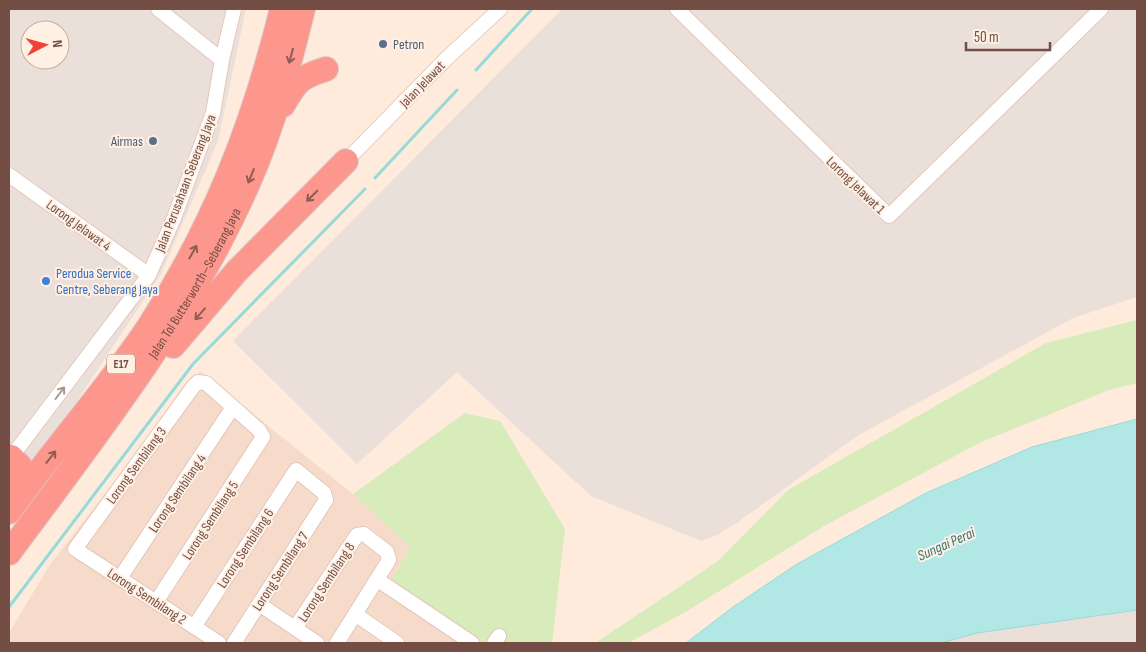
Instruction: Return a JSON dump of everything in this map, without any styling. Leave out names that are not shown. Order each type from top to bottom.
[{"type":"highway","points":[[259,128],[268,9]]},
{"type":"highway","name":"Jalan Tol Butterworth–Seberang Jaya","points":[[9,553],[108,419],[177,318],[226,231],[251,177],[282,9]]},
{"type":"highway","name":"Jalan Tol Butterworth–Seberang Jaya","points":[[15,504],[108,383],[147,328],[178,278],[208,224],[232,170],[259,128],[303,9]]},
{"type":"highway","points":[[259,128],[305,75],[326,69]]},
{"type":"highway","points":[[108,419],[236,272],[346,161]]},
{"type":"highway","points":[[10,458],[20,466],[15,504]]},
{"type":"street","points":[[158,9],[222,60]]},
{"type":"street","name":"Jalan Perusahaan Seberang Jaya","points":[[10,458],[149,275],[174,218],[213,113],[222,60],[234,9]]},
{"type":"street","name":"Jalan Jelawat","points":[[346,161],[447,58],[500,9]]},
{"type":"street","name":"Lorong Jelawat 1","points":[[677,9],[889,216],[1100,9]]},
{"type":"street","name":"Lorong Jelawat 4","points":[[9,175],[149,275]]},
{"type":"street","name":"Lorong Sembilang 3","points":[[75,549],[198,382],[206,383],[233,407]]},
{"type":"street","name":"Lorong Sembilang 5","points":[[156,602],[263,437],[260,430],[233,407]]},
{"type":"street","name":"Lorong Sembilang 4","points":[[120,578],[233,407]]},
{"type":"street","name":"Lorong Sembilang 6","points":[[194,627],[296,470],[324,493],[326,500]]},
{"type":"street","name":"Lorong Sembilang 7","points":[[234,643],[326,500]]},
{"type":"street","name":"Lorong Sembilang 8","points":[[295,628],[357,535],[364,534],[387,552],[389,560],[378,580]]},
{"type":"street","name":"Lorong Sembilang 2","points":[[75,549],[219,643]]},
{"type":"street","points":[[336,643],[378,580],[472,643]]},
{"type":"street","points":[[259,604],[317,643]]},
{"type":"street","points":[[355,614],[397,643]]},
{"type":"shaded area","points":[[9,9],[246,9],[218,141],[161,274],[9,503]]},
{"type":"shaded area","points":[[562,9],[1137,9],[1137,297],[1073,318],[857,436],[738,522],[717,535],[701,541],[591,496],[457,372],[357,464],[233,341]]},
{"type":"shaded area","points":[[200,371],[353,494],[410,546],[391,581],[486,643],[9,643],[9,633],[49,566]]},
{"type":"shaded area","points":[[1137,610],[1137,643],[941,643],[977,633]]},
{"type":"green space","points":[[1137,320],[1137,383],[1109,390],[979,443],[824,526],[689,610],[628,643],[595,643],[718,561],[788,490],[1046,343]]},
{"type":"green space","points":[[465,413],[500,421],[565,529],[552,643],[486,643],[391,581],[410,546],[353,494]]},
{"type":"water","name":"Sungai Perai","points":[[1137,419],[1137,610],[977,633],[941,643],[686,643],[733,607],[797,564],[926,493],[1032,447]]},
{"type":"waterway","points":[[476,70],[532,9]]},
{"type":"waterway","points":[[375,178],[457,90]]},
{"type":"waterway","points":[[9,607],[193,364],[365,189]]},
{"type":"place","name":"Petron","points":[[383,44]]},
{"type":"place","name":"Airmas","points":[[153,141]]},
{"type":"place","name":"Perodua Service Centre, Seberang Jaya","points":[[46,281]]}]
